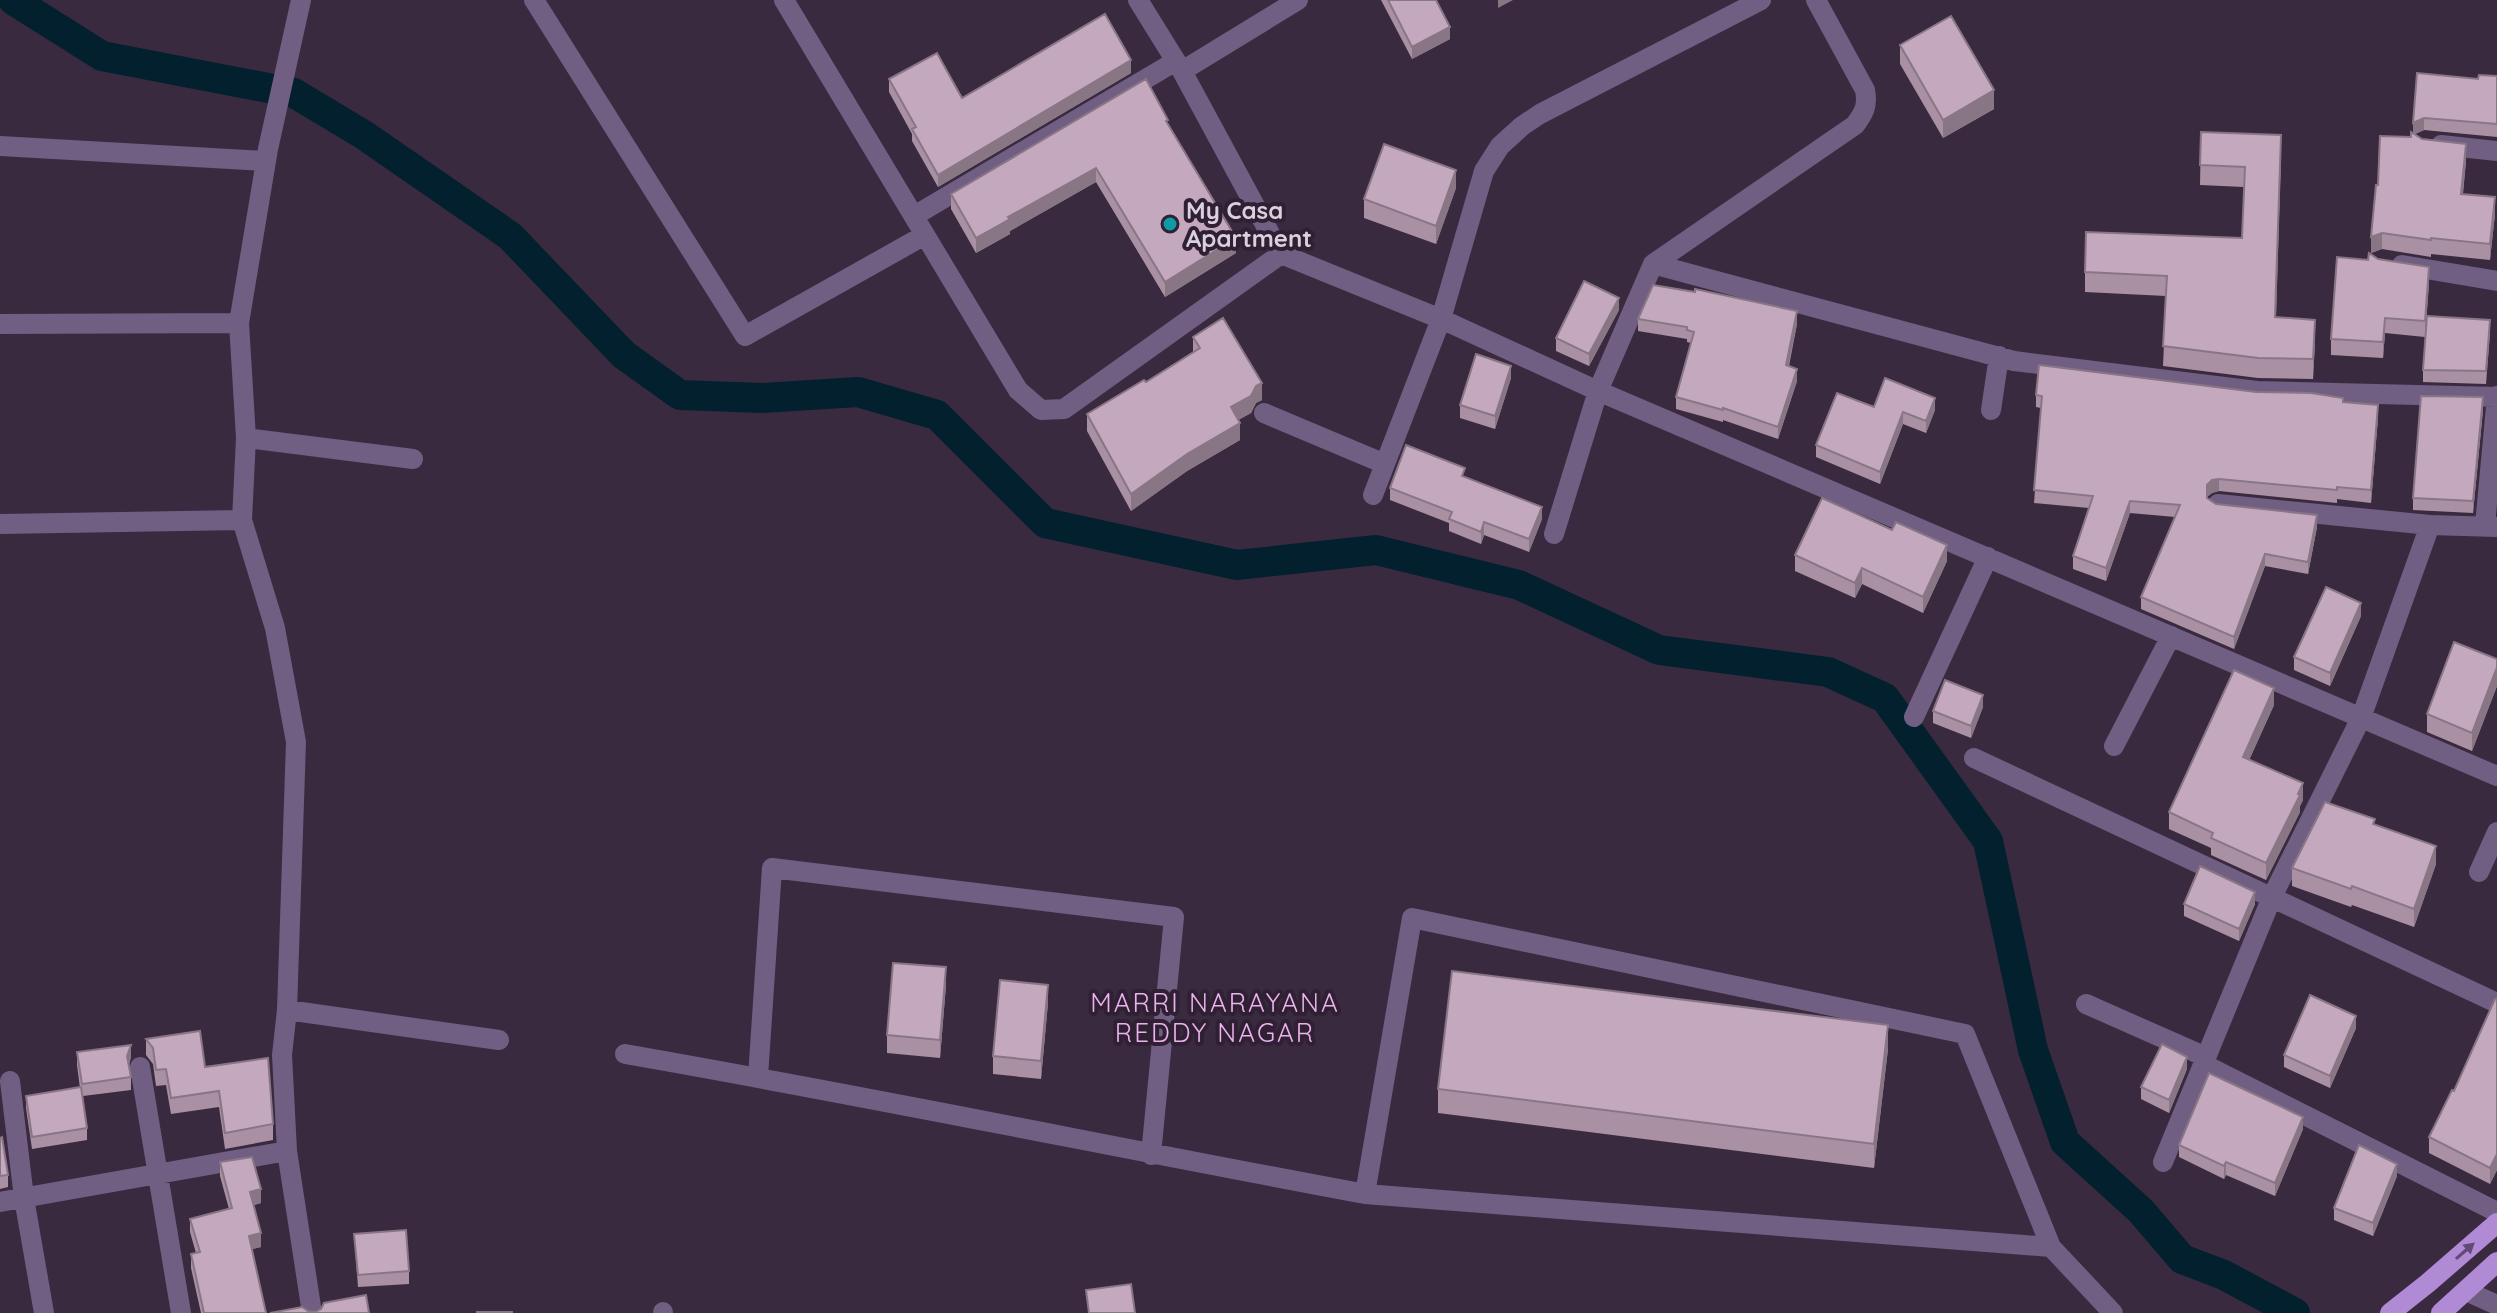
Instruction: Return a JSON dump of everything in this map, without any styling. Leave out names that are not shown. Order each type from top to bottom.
[{"type":"main road","points":[[2390,1313],[2497,1223]]},
{"type":"main road","points":[[2428,1283],[2453,1302],[2497,1262]]},
{"type":"street","points":[[301,0],[267,155],[239,323],[246,438],[242,520],[275,628],[296,742],[287,1010],[282,1055],[287,1151],[312,1313]]},
{"type":"street","points":[[534,0],[745,336],[925,235]]},
{"type":"street","points":[[784,0],[1018,390],[1041,410],[1064,409],[1281,254]]},
{"type":"street","points":[[1138,0],[1179,66],[1281,254],[1441,319],[1598,391],[2497,775]]},
{"type":"street","points":[[914,216],[1298,0]]},
{"type":"street","points":[[1373,495],[1441,319],[1484,171],[1500,146],[1540,114],[1761,0]]},
{"type":"street","points":[[1554,534],[1598,391],[1653,264],[1855,125],[1865,112],[1865,90],[1816,0]]},
{"type":"street","points":[[2423,143],[2497,151]]},
{"type":"street","points":[[0,146],[267,155]]},
{"type":"street","points":[[2380,262],[2497,281]]},
{"type":"street","points":[[1653,264],[2014,361],[2257,391],[2497,397],[2491,526],[2430,525],[2218,504]]},
{"type":"street","points":[[0,324],[239,323]]},
{"type":"street","points":[[1991,410],[1999,356]]},
{"type":"street","points":[[1264,413],[1385,464]]},
{"type":"street","points":[[246,438],[413,459]]},
{"type":"street","points":[[0,524],[242,520]]},
{"type":"street","points":[[2163,1162],[2272,897],[2361,718],[2430,525]]},
{"type":"street","points":[[1914,717],[1988,557]]},
{"type":"street","points":[[2114,746],[2171,636]]},
{"type":"street","points":[[1974,758],[2497,1003]]},
{"type":"street","points":[[2479,872],[2497,832]]},
{"type":"street","points":[[758,1077],[772,868],[1174,917],[1151,1155]]},
{"type":"street","points":[[1365,1194],[1412,918],[1965,1034],[2051,1247],[2113,1313]]},
{"type":"street","points":[[2086,1004],[2205,1060],[2497,1212]]},
{"type":"street","points":[[287,1010],[499,1040]]},
{"type":"street","points":[[625,1054],[1365,1194],[2051,1247]]},
{"type":"street","points":[[140,1067],[181,1313]]},
{"type":"street","points":[[10,1081],[24,1198],[44,1313]]},
{"type":"street","points":[[0,1202],[287,1151]]},
{"type":"street","points":[[2453,1302],[2497,1305]]},
{"type":"building","points":[[1388,0],[1436,0],[1450,27],[1412,47]]},
{"type":"building","points":[[1105,14],[1131,60],[938,175],[889,79],[937,53],[962,98]]},
{"type":"building","points":[[1951,16],[1994,90],[1943,120],[1900,45]]},
{"type":"building","points":[[2417,73],[2478,79],[2479,75],[2497,76],[2497,124],[2424,118],[2413,123]]},
{"type":"building","points":[[1146,79],[1166,121],[1236,238],[1165,282],[1096,168],[976,238],[951,194]]},
{"type":"building","points":[[2201,132],[2281,135],[2275,317],[2315,320],[2313,359],[2258,358],[2163,346],[2167,276],[2085,272],[2086,232],[2242,238],[2245,167],[2200,165]]},
{"type":"building","points":[[2411,132],[2422,139],[2466,144],[2461,194],[2495,197],[2490,244],[2382,233],[2371,237],[2380,136],[2411,137]]},
{"type":"building","points":[[1384,144],[1456,170],[1436,226],[1364,199]]},
{"type":"building","points":[[2369,253],[2378,259],[2429,267],[2425,321],[2385,318],[2383,342],[2331,339],[2337,257],[2368,260]]},
{"type":"building","points":[[1584,281],[1619,298],[1589,354],[1556,338]]},
{"type":"building","points":[[1653,285],[1695,292],[1695,289],[1797,311],[1786,365],[1797,369],[1778,427],[1723,408],[1676,397],[1694,332],[1687,330],[1687,327],[1638,319]]},
{"type":"building","points":[[2427,316],[2490,320],[2486,371],[2423,370]]},
{"type":"building","points":[[1223,318],[1262,383],[1256,386],[1251,396],[1231,407],[1240,423],[1187,454],[1131,494],[1087,414],[1200,348],[1193,337]]},
{"type":"building","points":[[1476,354],[1511,366],[1495,416],[1460,405]]},
{"type":"building","points":[[2039,365],[2256,392],[2311,393],[2343,398],[2343,402],[2378,405],[2371,490],[2337,487],[2337,490],[2219,479],[2207,485],[2207,498],[2216,504],[2317,515],[2308,562],[2265,554],[2234,637],[2141,597],[2180,505],[2130,501],[2106,568],[2073,556],[2093,496],[2034,490],[2042,396],[2036,395]]},
{"type":"building","points":[[1885,378],[1935,398],[1926,421],[1903,412],[1880,472],[1816,445],[1837,393],[1874,407]]},
{"type":"building","points":[[2421,396],[2483,397],[2473,501],[2413,498]]},
{"type":"building","points":[[1406,445],[1465,468],[1462,476],[1542,507],[1529,539],[1484,522],[1481,532],[1449,519],[1452,512],[1390,488]]},
{"type":"building","points":[[1822,498],[1892,530],[1896,522],[1947,545],[1923,597],[1862,568],[1855,583],[1795,555]]},
{"type":"building","points":[[2326,587],[2361,603],[2330,673],[2294,657]]},
{"type":"building","points":[[2454,642],[2497,659],[2497,667],[2472,733],[2427,714]]},
{"type":"building","points":[[2234,670],[2274,688],[2243,757],[2303,783],[2266,863],[2211,838],[2213,833],[2169,812]]},
{"type":"building","points":[[1945,680],[1983,695],[1971,726],[1933,711]]},
{"type":"building","points":[[2325,802],[2375,819],[2373,824],[2436,846],[2414,909],[2292,868]]},
{"type":"building","points":[[2200,866],[2255,892],[2239,929],[2184,904]]},
{"type":"building","points":[[893,963],[946,967],[940,1040],[887,1035]]},
{"type":"building","points":[[1452,971],[1888,1025],[1874,1144],[1438,1089]]},
{"type":"building","points":[[1000,980],[1048,985],[1041,1061],[993,1056]]},
{"type":"building","points":[[2310,995],[2356,1016],[2330,1076],[2284,1055]]},
{"type":"building","points":[[2495,999],[2497,1154],[2490,1168],[2429,1137],[2454,1091]]},
{"type":"building","points":[[200,1031],[205,1067],[268,1058],[273,1124],[225,1133],[219,1091],[171,1098],[166,1069],[156,1070],[153,1048],[146,1039]]},
{"type":"building","points":[[2162,1044],[2187,1057],[2169,1100],[2141,1087]]},
{"type":"building","points":[[131,1045],[127,1056],[131,1077],[82,1084],[77,1052]]},
{"type":"building","points":[[2209,1073],[2303,1117],[2275,1183],[2226,1162],[2224,1166],[2179,1145]]},
{"type":"building","points":[[81,1087],[87,1128],[32,1137],[26,1096]]},
{"type":"building","points":[[0,1138],[8,1175],[0,1176]]},
{"type":"building","points":[[2359,1145],[2397,1164],[2373,1223],[2334,1208]]},
{"type":"building","points":[[252,1157],[261,1189],[250,1192],[261,1233],[249,1236],[266,1313],[204,1313],[191,1254],[200,1252],[190,1219],[232,1208],[220,1162]]},
{"type":"building","points":[[406,1230],[409,1271],[358,1275],[354,1234]]},
{"type":"building","points":[[1131,1284],[1135,1313],[1089,1313],[1086,1290]]},
{"type":"building","points":[[366,1295],[369,1313],[270,1313],[302,1307],[315,1312],[324,1303]]},
{"type":"waterway","points":[[13,0],[102,56],[294,93],[364,135],[510,236],[624,355],[680,395],[762,398],[858,392],[937,415],[1045,523],[1237,565],[1376,550],[1519,585],[1659,650],[1828,672],[1885,698],[1988,841],[2033,1050],[2065,1142],[2141,1211],[2182,1259],[2224,1275],[2295,1313]]},
{"type":"place","name":"My Casa Apartment","points":[[1170,224]]},
{"type":"district","name":"MARRI NARAYANA REDDY NAGAR","points":[[1215,1017]]}]
